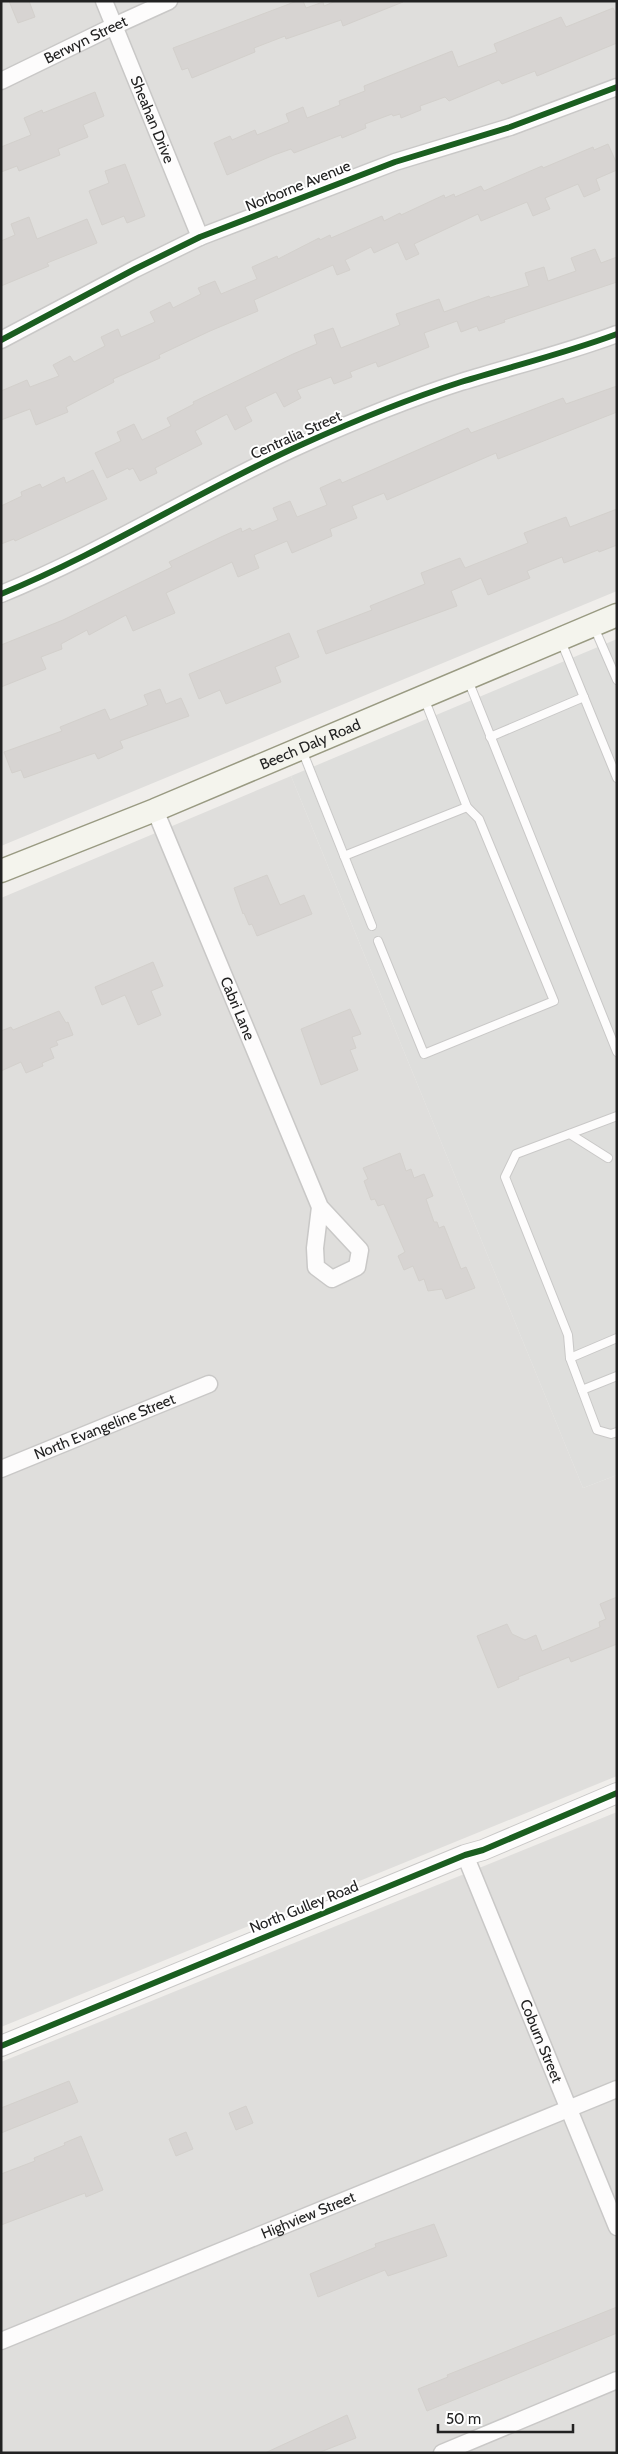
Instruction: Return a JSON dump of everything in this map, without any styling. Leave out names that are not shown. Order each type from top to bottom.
[{"type":"main road","name":"Beech Daly Road","points":[[2,870],[155,810],[617,615]]},
{"type":"street","name":"Sheahan Drive","points":[[104,1],[200,237]]},
{"type":"street","name":"Berwyn Street","points":[[1,81],[170,1]]},
{"type":"street","name":"Norborne Avenue","points":[[1,340],[200,237],[396,162],[510,127],[617,87]]},
{"type":"street","name":"Centralia Street","points":[[1,594],[131,534],[256,466],[311,440],[459,383],[617,334]]},
{"type":"street","name":"Cabri Lane","points":[[155,810],[320,1207]]},
{"type":"street","name":"North Evangeline Street","points":[[1,1470],[209,1384]]},
{"type":"street","name":"North Gulley Road","points":[[1,2046],[465,1855],[483,1850],[617,1793]]},
{"type":"street","name":"Coburn Street","points":[[465,1855],[617,2227]]},
{"type":"street","name":"Highview Street","points":[[1,2341],[617,2089]]},
{"type":"street","points":[[442,2453],[617,2380]]},
{"type":"lane","points":[[594,625],[617,680]]},
{"type":"lane","points":[[561,639],[617,778]]},
{"type":"lane","points":[[467,678],[617,1052]]},
{"type":"lane","points":[[378,941],[424,1054],[554,1001],[479,819],[467,807],[423,697]]},
{"type":"lane","points":[[490,737],[584,697]]},
{"type":"lane","points":[[301,748],[372,926]]},
{"type":"lane","points":[[344,856],[467,807]]},
{"type":"lane","points":[[617,1116],[516,1154],[505,1177],[568,1335],[570,1358],[597,1430],[610,1434],[617,1432]]},
{"type":"lane","points":[[570,1134],[608,1158]]},
{"type":"lane","points":[[570,1358],[617,1338]]},
{"type":"lane","points":[[582,1390],[617,1376]]},
{"type":"shaded area","points":[[1,1],[617,1],[617,591],[1,846]]},
{"type":"shaded area","points":[[617,639],[617,1475],[583,1488],[291,776]]},
{"type":"shaded area","points":[[291,776],[583,1488],[617,1475],[617,1776],[1,2027],[1,898]]},
{"type":"shaded area","points":[[617,1812],[617,2453],[1,2453],[1,2062]]},
{"type":"building","points":[[9,1],[29,1],[35,17],[18,23]]},
{"type":"building","points":[[297,1],[303,1],[306,8],[323,2],[324,6],[336,1],[403,2],[343,26],[341,20],[286,39],[285,36],[254,48],[255,52],[192,78],[188,68],[182,70],[173,48]]},
{"type":"building","points":[[613,8],[617,16],[617,43],[537,76],[535,71],[502,84],[499,80],[449,101],[445,97],[420,106],[421,110],[401,118],[400,114],[393,116],[392,114],[365,124],[366,128],[342,138],[341,135],[294,153],[291,149],[227,175],[214,143],[230,136],[232,140],[255,130],[257,135],[289,122],[286,114],[303,107],[307,118],[340,105],[339,101],[365,91],[364,86],[452,51],[458,67],[497,52],[494,44],[561,17],[566,27]]},
{"type":"building","points":[[95,92],[104,116],[83,125],[88,137],[58,149],[60,155],[19,171],[17,166],[1,172],[1,147],[31,135],[24,118],[42,110],[43,113]]},
{"type":"building","points":[[608,144],[617,164],[617,170],[596,179],[600,190],[584,197],[578,184],[545,198],[550,209],[533,216],[527,202],[481,221],[478,214],[414,244],[419,254],[406,260],[398,242],[374,253],[371,247],[345,260],[350,270],[337,275],[333,265],[254,300],[258,311],[210,331],[159,355],[160,358],[113,379],[114,382],[66,407],[68,412],[36,425],[30,409],[1,420],[1,391],[27,380],[30,387],[59,376],[53,365],[70,356],[74,362],[105,346],[101,337],[118,329],[121,337],[155,322],[150,312],[170,302],[173,308],[201,294],[198,288],[215,281],[221,294],[257,279],[252,267],[277,256],[278,259],[319,238],[320,240],[330,235],[331,238],[382,216],[384,221],[444,195],[445,198],[454,194],[455,197],[481,186],[484,191],[542,166],[543,168],[593,147],[594,150]]},
{"type":"building","points":[[125,164],[145,216],[127,223],[124,216],[102,225],[89,191],[109,183],[105,171]]},
{"type":"building","points":[[29,217],[37,239],[87,219],[97,243],[47,263],[49,266],[1,286],[1,241],[15,235],[11,224]]},
{"type":"building","points":[[595,249],[601,263],[617,257],[617,282],[504,320],[505,322],[479,331],[477,326],[461,332],[457,321],[424,333],[429,347],[378,367],[376,362],[350,372],[352,377],[334,384],[331,377],[297,390],[301,398],[284,407],[276,392],[245,407],[252,421],[235,430],[227,414],[195,431],[202,444],[155,468],[157,473],[140,481],[133,468],[129,470],[128,468],[107,478],[95,453],[121,441],[117,432],[134,424],[142,440],[171,426],[167,418],[194,404],[193,402],[317,344],[314,335],[333,328],[341,348],[400,325],[396,314],[439,299],[444,312],[489,296],[490,298],[529,286],[525,273],[544,267],[548,281],[576,271],[571,258]]},
{"type":"building","points":[[617,386],[617,412],[498,459],[496,453],[387,500],[384,493],[352,506],[357,518],[330,529],[332,536],[292,553],[287,541],[254,555],[259,568],[238,577],[232,562],[166,593],[175,613],[133,631],[126,615],[89,635],[87,630],[61,644],[62,649],[41,657],[46,669],[1,687],[1,645],[63,620],[172,567],[169,562],[221,537],[241,528],[242,532],[250,528],[252,531],[278,520],[273,508],[290,501],[297,517],[327,505],[320,488],[340,479],[342,483],[468,428],[471,433],[563,398],[566,404]]},
{"type":"building","points":[[93,470],[107,499],[15,541],[14,539],[1,544],[1,506],[22,496],[21,492],[40,484],[42,488],[64,477],[66,483]]},
{"type":"building","points":[[617,509],[617,545],[564,563],[562,557],[527,571],[530,578],[488,595],[481,578],[451,591],[457,606],[326,654],[317,631],[372,610],[370,606],[425,584],[421,573],[460,558],[465,568],[528,543],[524,533],[566,517],[570,527]]},
{"type":"building","points":[[289,633],[299,657],[275,667],[281,682],[226,704],[220,690],[199,699],[189,674]]},
{"type":"building","points":[[160,689],[166,704],[181,698],[189,716],[120,741],[123,748],[98,759],[95,753],[24,778],[21,770],[12,773],[4,752],[62,731],[60,727],[105,709],[110,720],[148,705],[144,695]]},
{"type":"building","points":[[267,875],[280,905],[304,895],[312,914],[257,936],[252,924],[249,925],[243,914],[234,888]]},
{"type":"building","points":[[153,962],[163,986],[151,991],[161,1015],[138,1025],[125,995],[102,1005],[95,987]]},
{"type":"building","points":[[350,1009],[361,1034],[352,1037],[356,1048],[350,1050],[358,1070],[321,1085],[301,1029]]},
{"type":"building","points":[[59,1011],[66,1023],[68,1022],[73,1035],[56,1041],[58,1045],[50,1048],[54,1058],[42,1063],[43,1066],[26,1073],[21,1062],[1,1071],[1,1031],[11,1027],[13,1030]]},
{"type":"building","points":[[400,1153],[406,1171],[411,1169],[414,1178],[424,1174],[433,1196],[426,1199],[434,1222],[437,1222],[439,1228],[444,1226],[461,1269],[466,1267],[475,1288],[446,1299],[442,1289],[428,1291],[424,1279],[419,1281],[413,1266],[404,1270],[398,1256],[405,1252],[384,1204],[378,1206],[375,1199],[371,1200],[364,1181],[368,1179],[363,1168]]},
{"type":"building","points":[[617,1597],[617,1644],[571,1662],[569,1657],[518,1677],[519,1679],[498,1688],[477,1636],[507,1624],[512,1634],[525,1640],[536,1635],[542,1651],[600,1627],[599,1622],[606,1619],[600,1604]]},
{"type":"building","points":[[69,2081],[78,2102],[1,2133],[1,2108]]},
{"type":"building","points":[[246,2106],[253,2123],[236,2130],[229,2113]]},
{"type":"building","points":[[186,2132],[193,2149],[176,2156],[169,2139]]},
{"type":"building","points":[[81,2136],[103,2190],[86,2197],[85,2193],[1,2225],[1,2174],[35,2161],[34,2158]]},
{"type":"building","points":[[434,2224],[447,2256],[388,2276],[385,2270],[318,2297],[310,2274],[376,2247],[375,2244]]},
{"type":"building","points":[[617,2307],[617,2333],[427,2411],[418,2389],[448,2377],[447,2375]]},
{"type":"building","points":[[347,2415],[356,2438],[318,2453],[265,2453]]},
{"type":"cycle path","points":[[1,340],[200,237],[395,162],[510,127],[617,87]]},
{"type":"cycle path","points":[[1,594],[78,559],[227,481],[342,427],[441,389],[617,334]]},
{"type":"cycle path","points":[[1,2046],[465,1855],[483,1850],[617,1793]]}]
